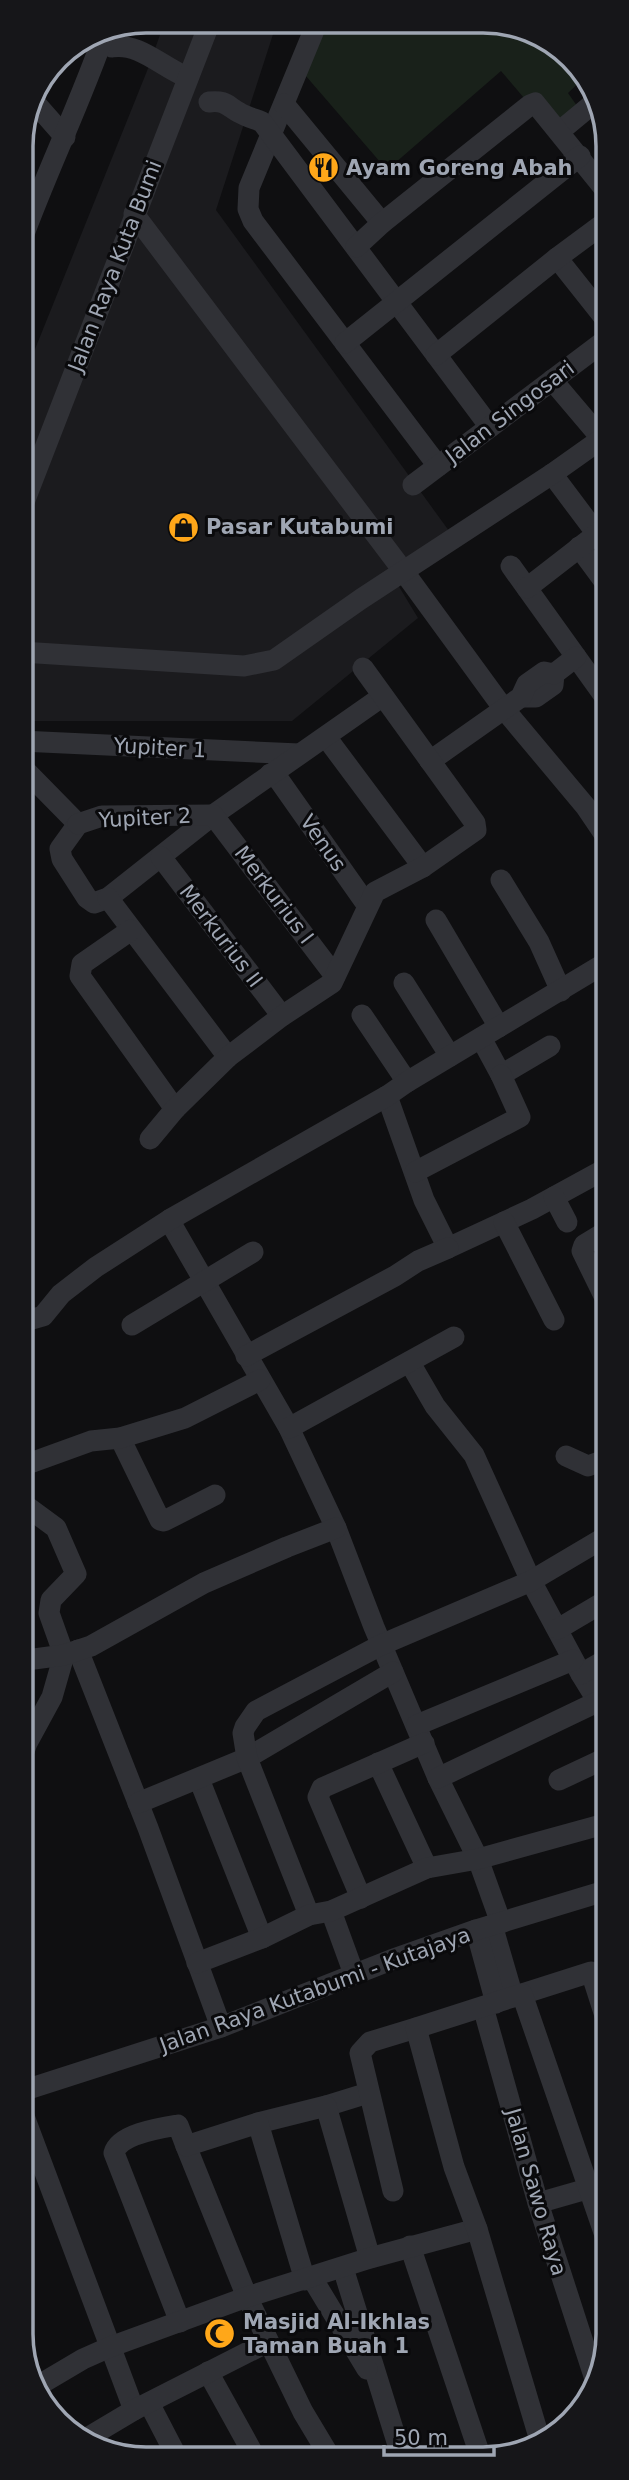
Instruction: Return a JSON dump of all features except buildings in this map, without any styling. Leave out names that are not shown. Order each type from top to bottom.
[{"type":"street","name":"Jalan Raya Kuta Bumi","points":[[33,479],[134,214],[181,80],[204,33]]},
{"type":"street","points":[[313,33],[249,188],[247,209],[253,221],[438,466]]},
{"type":"street","points":[[108,40],[118,52],[181,80],[209,102],[219,101],[262,122],[490,427]]},
{"type":"street","points":[[33,209],[106,41]]},
{"type":"street","points":[[356,247],[382,223],[530,105],[536,103],[596,177]]},
{"type":"street","points":[[284,104],[382,223]]},
{"type":"street","points":[[559,131],[589,107]]},
{"type":"street","points":[[40,109],[65,137]]},
{"type":"street","points":[[345,343],[580,156]]},
{"type":"street","points":[[33,190],[42,184]]},
{"type":"street","points":[[134,214],[404,572],[512,703],[596,822]]},
{"type":"street","points":[[436,355],[596,229]]},
{"type":"street","points":[[557,258],[596,307]]},
{"type":"street","name":"Jalan Singosari","points":[[413,485],[596,347]]},
{"type":"street","points":[[552,380],[596,427]]},
{"type":"street","points":[[33,653],[244,666],[274,660],[361,598],[596,443]]},
{"type":"street","points":[[552,474],[596,523]]},
{"type":"street","points":[[527,588],[596,534]]},
{"type":"street","points":[[579,547],[596,570]]},
{"type":"street","points":[[512,566],[596,685]]},
{"type":"street","points":[[430,761],[512,703],[545,691],[553,685],[554,674],[576,657]]},
{"type":"street","points":[[149,1139],[228,1057],[332,983],[375,892],[423,867],[477,830],[475,823],[363,668]]},
{"type":"street","points":[[33,777],[78,824],[60,849],[62,859],[93,903],[108,898],[214,814],[275,777],[299,754],[383,696]]},
{"type":"street","points":[[326,737],[423,867]]},
{"type":"street","name":"Yupiter 1","points":[[33,742],[299,754]]},
{"type":"street","name":"Venus","points":[[275,777],[367,905]]},
{"type":"street","name":"Yupiter 2","points":[[78,824],[102,816],[214,814]]},
{"type":"street","name":"Merkurius I","points":[[214,814],[335,976]]},
{"type":"street","name":"Merkurius II","points":[[161,857],[282,1016]]},
{"type":"street","points":[[501,880],[539,942],[561,990]]},
{"type":"street","points":[[108,898],[228,1057]]},
{"type":"street","points":[[415,1172],[520,1116],[501,1074],[490,1033],[436,920]]},
{"type":"street","points":[[131,930],[82,964],[80,976],[175,1109]]},
{"type":"street","points":[[33,1319],[44,1316],[61,1294],[96,1268],[169,1220],[387,1096],[596,969]]},
{"type":"street","points":[[404,983],[450,1056]]},
{"type":"street","points":[[362,1015],[407,1082]]},
{"type":"street","points":[[501,1074],[550,1046]]},
{"type":"street","points":[[387,1096],[424,1199],[448,1248]]},
{"type":"street","points":[[246,1356],[418,1261],[504,1222],[596,1174]]},
{"type":"street","points":[[554,1197],[567,1222]]},
{"type":"street","points":[[169,1220],[289,1428],[335,1528],[438,1778],[478,1859],[503,2000],[596,2182]]},
{"type":"street","points":[[504,1222],[554,1320]]},
{"type":"street","points":[[596,1238],[584,1245],[582,1251],[596,1277]]},
{"type":"street","points":[[132,1325],[253,1252]]},
{"type":"street","points":[[289,1428],[454,1337]]},
{"type":"street","points":[[410,1363],[435,1406],[474,1455],[531,1581],[596,1700]]},
{"type":"street","points":[[33,1462],[91,1441],[120,1438],[185,1418],[260,1380]]},
{"type":"street","points":[[120,1438],[160,1520],[164,1521],[215,1495]]},
{"type":"street","points":[[566,1456],[588,1466],[596,1463]]},
{"type":"street","points":[[33,1511],[56,1528],[75,1570],[75,1577],[51,1600],[49,1613],[71,1653],[138,1803],[221,2027]]},
{"type":"street","points":[[34,1659],[71,1653],[91,1646],[204,1583],[335,1528]]},
{"type":"street","points":[[309,1915],[247,1758],[243,1733],[256,1710],[381,1645],[531,1581],[596,1543]]},
{"type":"street","points":[[558,1629],[596,1607]]},
{"type":"street","points":[[33,1732],[71,1653]]},
{"type":"street","points":[[361,1898],[318,1797],[322,1788],[378,1763],[420,1734],[577,1667],[596,1662]]},
{"type":"street","points":[[138,1803],[247,1758],[393,1672]]},
{"type":"street","points":[[438,1778],[596,1712]]},
{"type":"street","points":[[378,1763],[427,1868]]},
{"type":"street","points":[[559,1780],[596,1763]]},
{"type":"street","points":[[199,1779],[262,1938]]},
{"type":"street","points":[[197,1963],[262,1938],[309,1915],[331,1911],[427,1868],[478,1859],[596,1826]]},
{"type":"street","name":"Jalan Raya Kutabumi - Kutajaya","points":[[33,2087],[221,2027],[354,1974],[490,1926],[596,1894]]},
{"type":"street","points":[[331,1911],[354,1974]]},
{"type":"street","points":[[393,2191],[360,2053],[370,2042],[596,1970]]},
{"type":"street","name":"Jalan Sawo Raya","points":[[503,2000],[538,2203],[591,2366]]},
{"type":"street","points":[[416,2028],[454,2167],[477,2229],[538,2432]]},
{"type":"street","points":[[186,2146],[368,2093]]},
{"type":"street","points":[[326,2106],[370,2258]]},
{"type":"street","points":[[258,2123],[308,2279],[383,2395]]},
{"type":"street","points":[[180,2322],[114,2153],[116,2146],[122,2141],[153,2129],[178,2125],[247,2297],[303,2412],[324,2447]]},
{"type":"street","points":[[33,2140],[110,2347],[142,2407],[170,2447]]},
{"type":"street","points":[[538,2203],[596,2187]]},
{"type":"street","points":[[44,2382],[110,2347],[247,2297],[410,2246],[477,2229]]},
{"type":"street","points":[[410,2246],[477,2447]]},
{"type":"street","points":[[343,2268],[399,2447]]},
{"type":"street","points":[[94,2434],[268,2342]]},
{"type":"street","points":[[208,2372],[249,2447]]},
{"type":"shaded area","points":[[161,33],[273,33],[216,210],[452,535],[395,580],[418,618],[292,721],[33,721],[33,354]]},
{"type":"shaded area","points":[[320,33],[505,35],[540,48],[568,72],[578,84],[568,93],[582,113],[560,131],[530,105],[501,71],[387,170],[299,68],[309,41]]},
{"type":"place","name":"Ayam Goreng Abah","points":[[323,168]]},
{"type":"place","name":"Pasar Kutabumi","points":[[183,527]]},
{"type":"place","name":"Masjid Al-Ikhlas Taman Buah 1","points":[[220,2334]]}]
